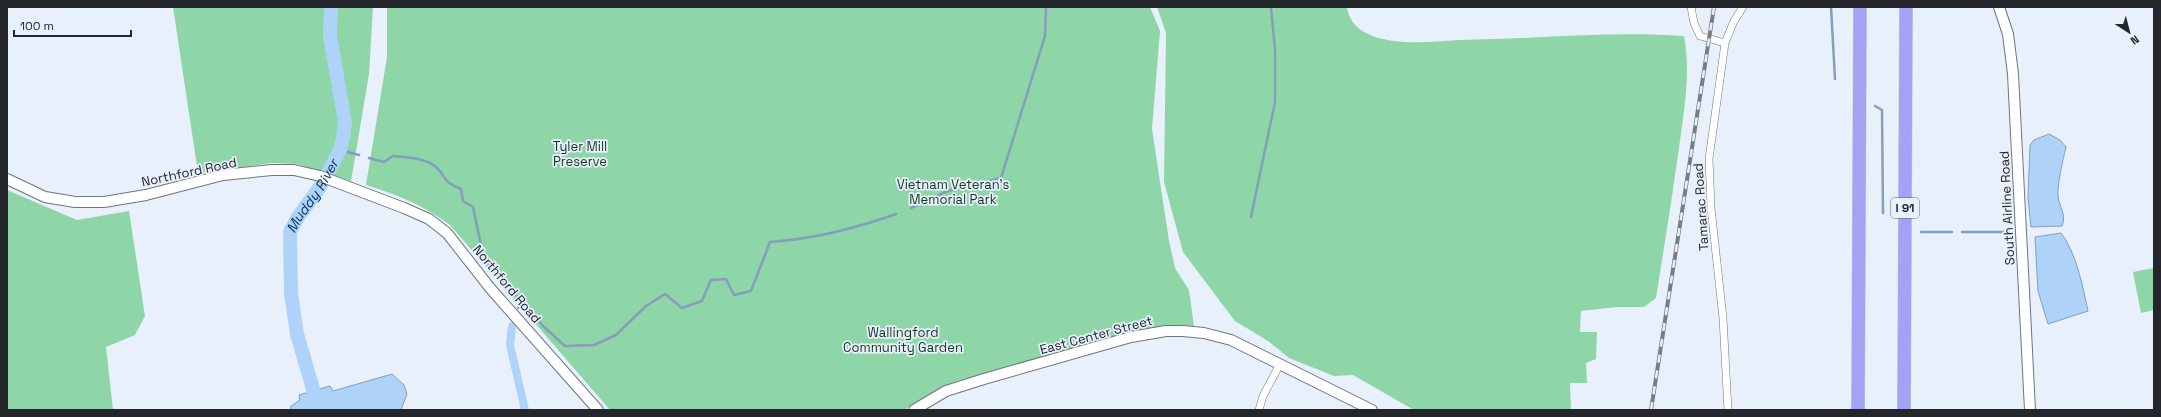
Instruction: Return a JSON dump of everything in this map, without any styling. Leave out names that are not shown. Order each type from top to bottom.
[{"type":"highway","points":[[1858,410],[1860,7]]},
{"type":"highway","name":"I 91","points":[[1904,410],[1906,7]]},
{"type":"street","points":[[1691,7],[1694,22],[1700,36],[1725,43]]},
{"type":"street","name":"Tamarac Road","points":[[1728,410],[1723,318],[1711,208],[1709,159],[1725,43],[1734,21],[1743,7]]},
{"type":"street","name":"South Airline Road","points":[[1999,7],[2008,34],[2013,74],[2030,410]]},
{"type":"street","name":"Northford Road","points":[[7,179],[45,197],[75,202],[104,202],[146,195],[223,175],[284,170],[325,178],[429,219],[447,233],[490,288],[598,410]]},
{"type":"street","name":"East Center Street","points":[[914,410],[946,391],[966,384],[1150,333],[1182,331],[1217,336],[1280,364],[1372,410]]},
{"type":"street","points":[[1259,410],[1263,396],[1280,364]]},
{"type":"green space","points":[[173,7],[373,7],[369,74],[351,181],[297,164],[272,163],[198,173]]},
{"type":"green space","points":[[387,7],[1150,7],[1160,31],[1152,129],[1169,241],[1175,268],[1189,290],[1194,326],[1169,325],[1130,332],[954,382],[940,388],[904,410],[610,410],[450,225],[410,201],[366,185],[387,57]]},
{"type":"green space","points":[[1157,7],[1347,7],[1353,22],[1363,32],[1378,38],[1401,42],[1628,34],[1684,36],[1687,63],[1685,106],[1656,298],[1644,307],[1617,307],[1581,311],[1580,332],[1597,332],[1596,359],[1586,363],[1587,383],[1570,383],[1571,410],[1414,410],[1353,375],[1334,376],[1289,358],[1268,341],[1235,321],[1183,252],[1164,182],[1166,33]]},
{"type":"green space","points":[[7,190],[77,220],[129,211],[145,316],[135,335],[106,347],[113,410],[7,410]]},
{"type":"green space","points":[[2154,268],[2154,310],[2141,313],[2133,272]]},
{"type":"water","points":[[2049,134],[2060,140],[2066,147],[2058,185],[2058,196],[2064,218],[2062,226],[2031,227],[2028,198],[2030,145],[2034,140]]},
{"type":"water","points":[[2061,233],[2075,260],[2088,311],[2048,324],[2038,291],[2035,237]]},
{"type":"water","points":[[392,374],[404,385],[407,394],[401,410],[290,410],[291,406],[300,400],[299,395],[330,386],[333,391]]},
{"type":"waterway","name":"Muddy River","points":[[319,410],[297,334],[291,293],[290,232],[298,217],[320,187],[340,150],[343,138],[345,122],[330,36],[331,7]]},
{"type":"waterway","points":[[911,208],[948,191],[1001,178],[1045,36],[1046,7]]},
{"type":"waterway","points":[[1251,217],[1275,102],[1275,50],[1271,7]]},
{"type":"waterway","points":[[1831,7],[1835,79]]},
{"type":"waterway","points":[[1875,106],[1882,110],[1883,213]]},
{"type":"waterway","points":[[340,150],[359,155]]},
{"type":"waterway","points":[[369,158],[384,162],[393,156],[415,158],[426,161],[436,167],[450,184],[461,189],[463,201],[473,207],[483,255],[494,271],[544,327],[565,346],[594,345],[616,335],[646,306],[665,294],[682,308],[702,301],[711,280],[726,279],[734,295],[751,291],[770,242],[818,236],[865,224],[896,214]]},
{"type":"waterway","points":[[1921,232],[1952,232]]},
{"type":"waterway","points":[[1962,232],[2008,232]]},
{"type":"waterway","points":[[518,308],[522,301]]},
{"type":"waterway","points":[[512,326],[510,345],[525,410]]},
{"type":"railway","points":[[1651,410],[1714,7]]},
{"type":"park label","name":"Tyler Mill Preserve","points":[[580,154]]},
{"type":"park label","name":"Vietnam Veteran's Memorial Park","points":[[953,192]]},
{"type":"park label","name":"Wallingford Community Garden","points":[[903,340]]}]
